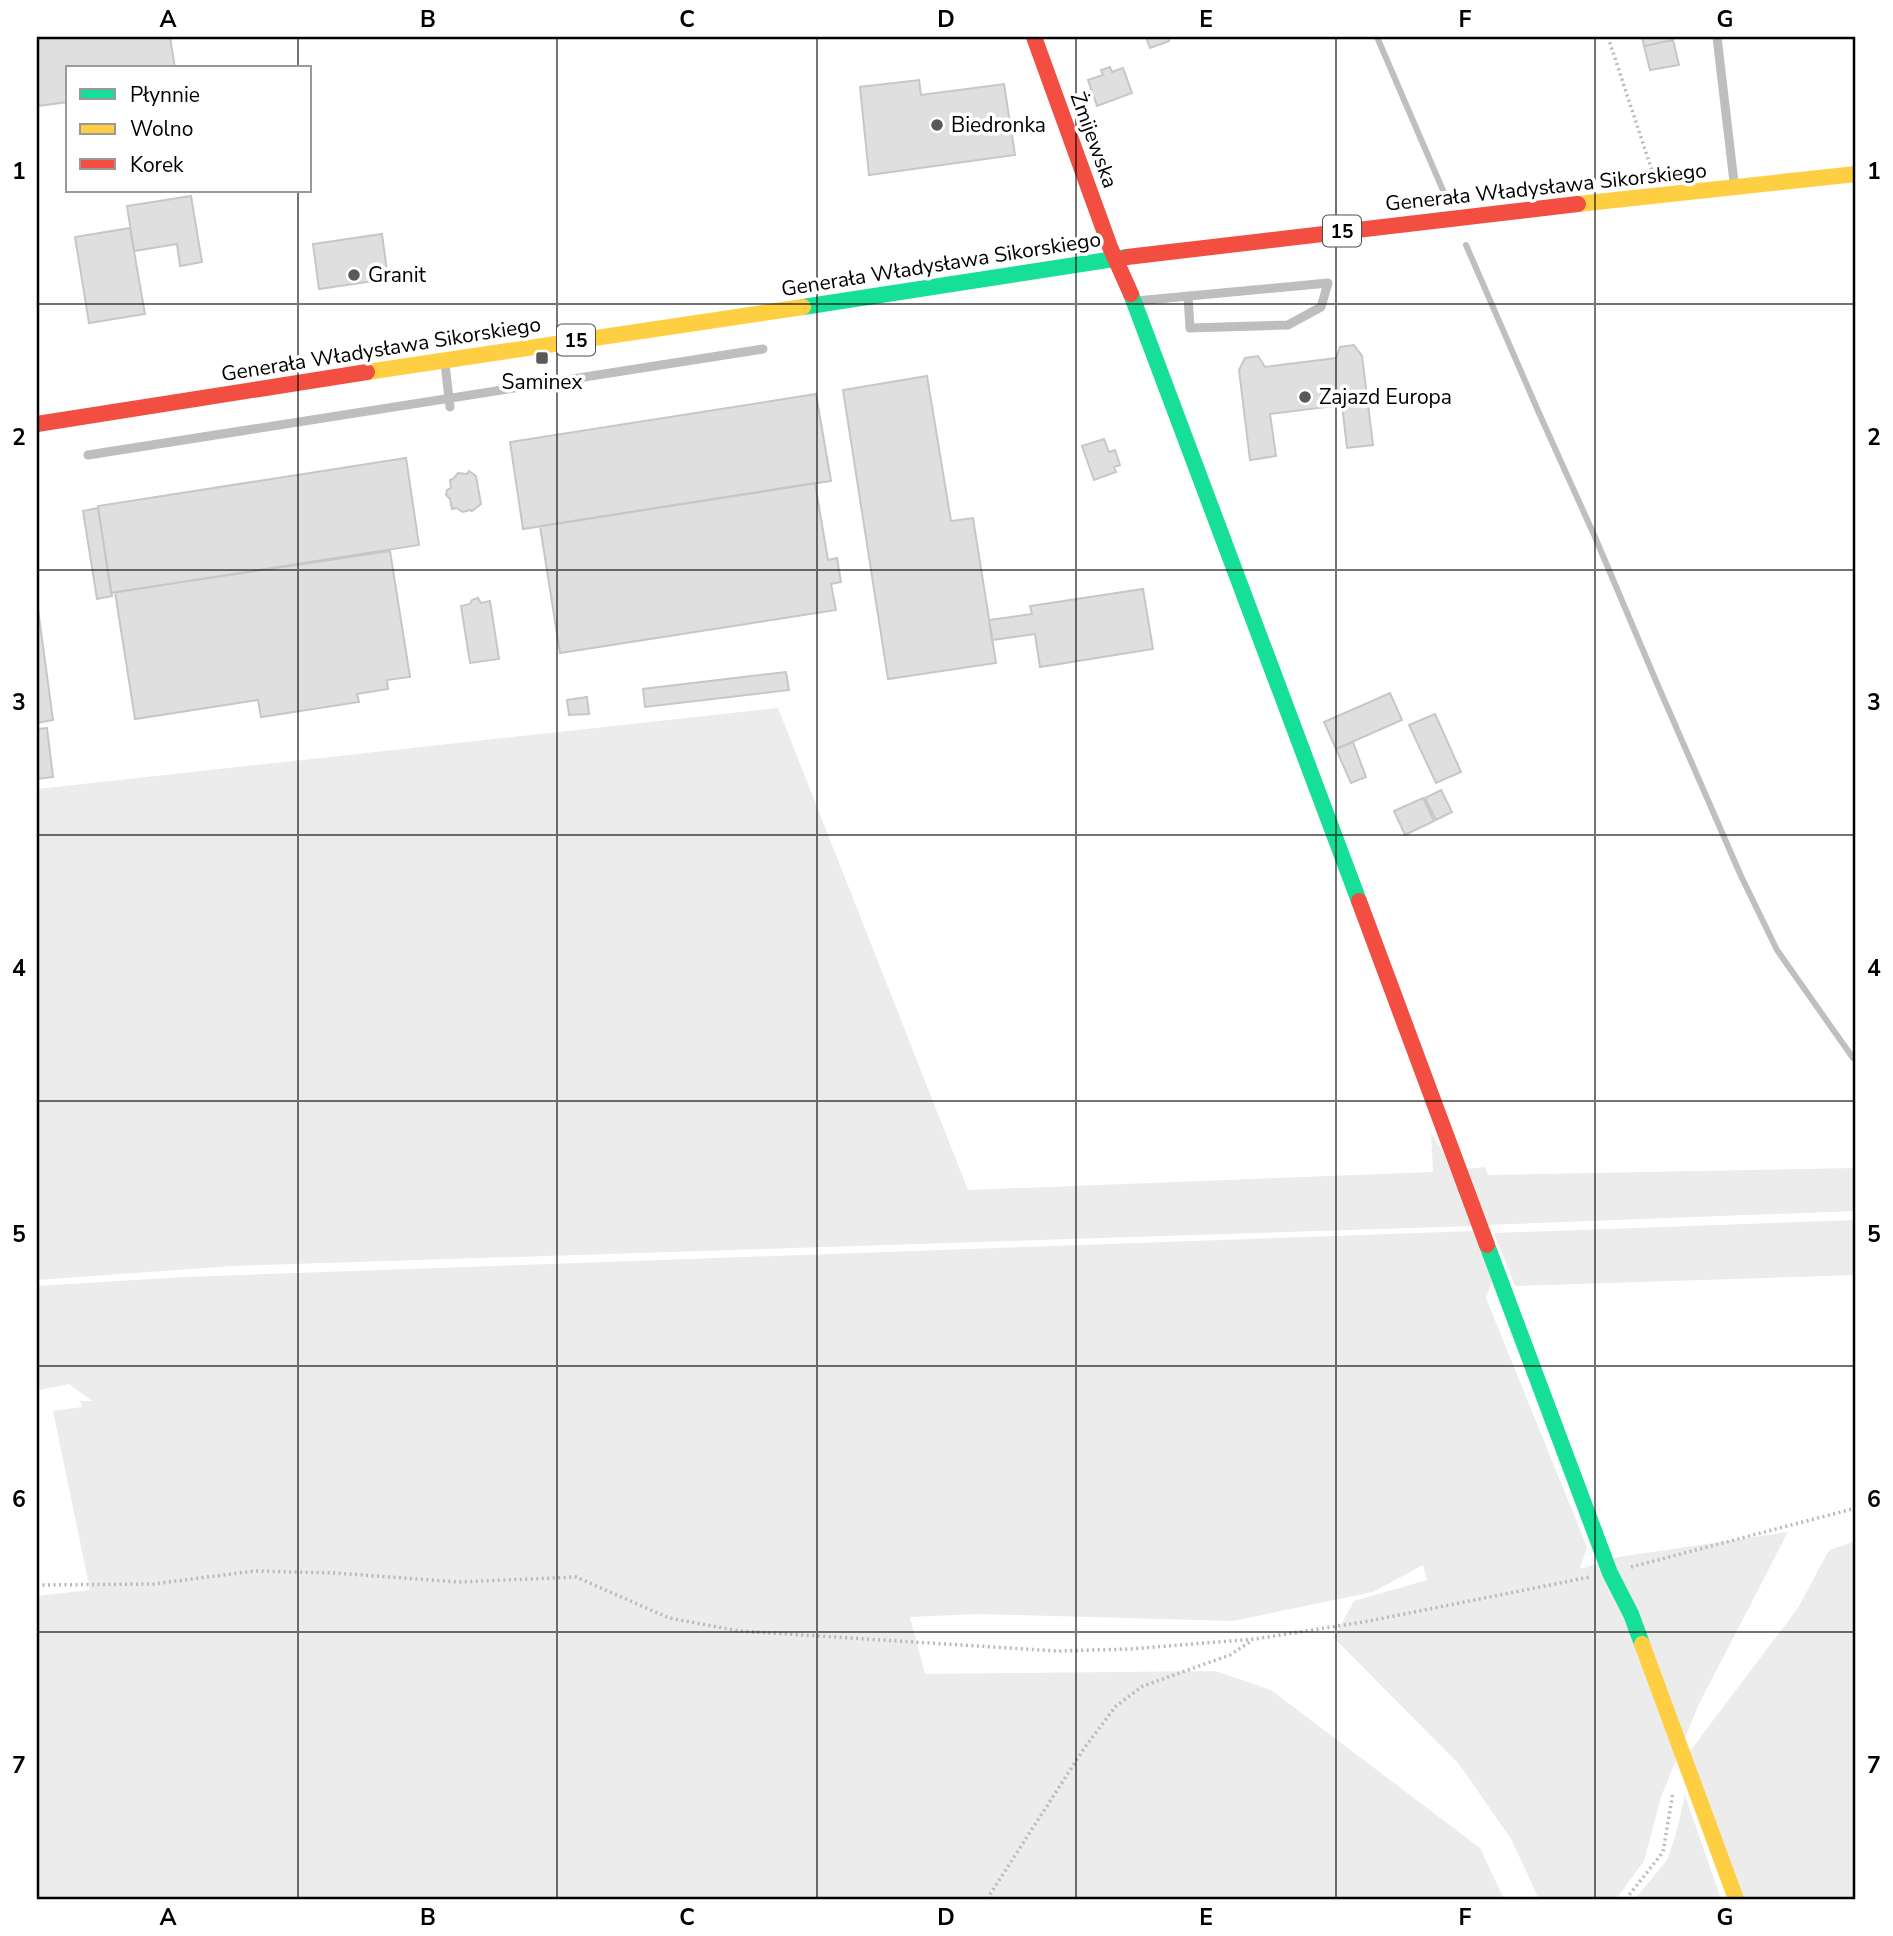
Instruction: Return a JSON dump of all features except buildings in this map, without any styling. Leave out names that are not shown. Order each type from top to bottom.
[{"type":"street","name":"Żmijewska","points":[[1034,37],[1610,1573],[1631,1614],[1736,1899]]},
{"type":"street","name":"Generała Władysława Sikorskiego","points":[[37,424],[1116,258],[1856,174]]},
{"type":"lane","points":[[1717,37],[1735,187]]},
{"type":"lane","points":[[1135,302],[1188,296],[1328,283],[1321,307],[1288,325],[1190,327],[1188,296]]},
{"type":"lane","points":[[88,455],[450,402],[763,349]]},
{"type":"lane","points":[[444,360],[450,402]]},
{"type":"path","points":[[1608,37],[1660,195]]},
{"type":"path","points":[[37,1585],[154,1584],[254,1571],[335,1573],[458,1582],[576,1577],[669,1618],[739,1631],[1057,1651],[1130,1649],[1255,1639],[1369,1620],[1610,1573],[1856,1508]]},
{"type":"path","points":[[987,1899],[1085,1747],[1116,1706],[1143,1686],[1230,1656],[1255,1639]]},
{"type":"path","points":[[1626,1899],[1663,1852],[1673,1790]]},
{"type":"shaded area","points":[[778,708],[968,1190],[1433,1172],[1431,1133],[1442,1150],[1474,1226],[233,1266],[37,1280],[37,789]]},
{"type":"shaded area","points":[[1485,1167],[1488,1175],[1856,1168],[1856,1211],[1485,1225],[1465,1169]]},
{"type":"shaded area","points":[[1856,1220],[1856,1275],[1515,1286],[1494,1233]]},
{"type":"shaded area","points":[[1475,1231],[1492,1281],[1486,1298],[1587,1547],[1580,1569],[1618,1557],[1788,1532],[1698,1706],[1661,1797],[1644,1861],[1616,1899],[1539,1899],[1511,1839],[1459,1764],[1334,1638],[1354,1601],[1427,1580],[1423,1565],[1373,1592],[1233,1621],[977,1614],[910,1617],[925,1674],[1215,1671],[1271,1690],[1480,1848],[1504,1899],[37,1899],[37,1596],[90,1590],[53,1411],[82,1407],[80,1401],[92,1401],[69,1384],[40,1390],[37,1384],[37,1286],[184,1277]]},
{"type":"shaded area","points":[[1856,1541],[1856,1899],[1744,1899],[1687,1755],[1798,1608],[1829,1550]]},
{"type":"shaded area","points":[[1685,1795],[1721,1899],[1635,1899],[1667,1860]]},
{"type":"waterway","points":[[1377,37],[1445,195]]},
{"type":"waterway","points":[[1466,245],[1741,876],[1777,950],[1856,1059]]},
{"type":"traffic: fast","points":[[803,307],[1127,257]]},
{"type":"traffic: fast","points":[[1131,294],[1359,901]]},
{"type":"traffic: fast","points":[[1487,1245],[1610,1573],[1631,1614],[1642,1644]]},
{"type":"traffic: slow","points":[[1578,204],[1856,174]]},
{"type":"traffic: slow","points":[[367,372],[803,307]]},
{"type":"traffic: slow","points":[[1642,1644],[1736,1899]]},
{"type":"traffic: jam","points":[[1034,37],[1110,247],[1131,294]]},
{"type":"traffic: jam","points":[[1127,257],[1578,204]]},
{"type":"traffic: jam","points":[[37,424],[367,372]]},
{"type":"traffic: jam","points":[[1359,901],[1487,1245]]},
{"type":"place","name":"Biedronka","points":[[937,125]]},
{"type":"place","name":"Granit","points":[[354,275]]},
{"type":"place","name":"Saminex","points":[[542,358]]},
{"type":"place","name":"Zajazd Europa","points":[[1305,397]]}]
